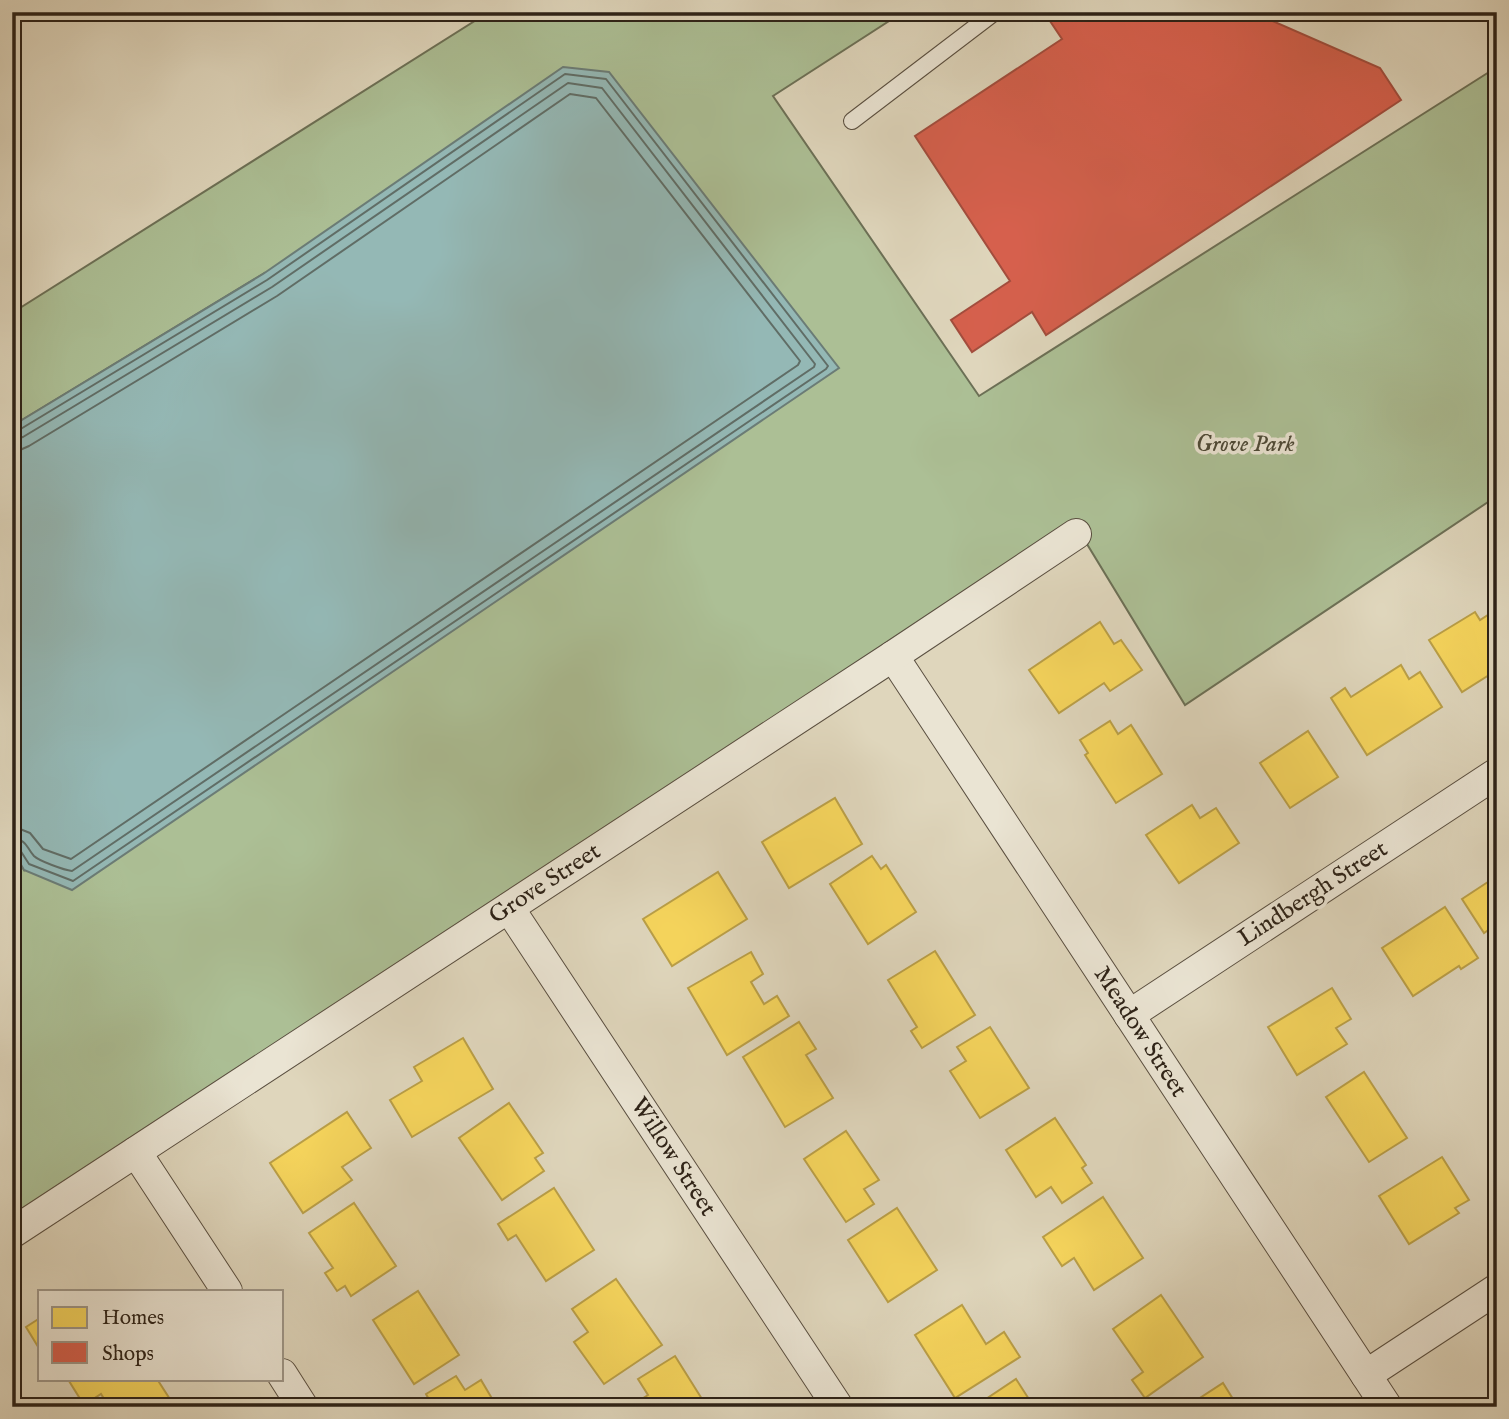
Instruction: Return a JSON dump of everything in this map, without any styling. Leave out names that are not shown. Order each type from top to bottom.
[{"type":"street","name":"Grove Street","points":[[12,1233],[1076,534]]},
{"type":"street","name":"Meadow Street","points":[[893,656],[1387,1407]]},
{"type":"street","name":"Lindbergh Street","points":[[1129,1015],[1497,772]]},
{"type":"street","name":"Willow Street","points":[[509,908],[838,1407]]},
{"type":"street","points":[[136,1152],[226,1290]]},
{"type":"street","points":[[1366,1375],[1497,1289]]},
{"type":"street","points":[[284,1377],[303,1407]]},
{"type":"lane","points":[[852,121],[995,12]]},
{"type":"green space","name":"Grove Park","points":[[489,12],[903,12],[773,96],[979,396],[1497,67],[1497,496],[1185,705],[1079,531],[12,1233],[12,849],[24,870],[263,274],[12,426],[12,313]]},
{"type":"water","points":[[563,67],[609,72],[839,368],[72,890],[24,870],[12,849],[12,426],[263,274]]},
{"type":"building: Homes","points":[[1497,609],[1497,670],[1462,692],[1429,640],[1475,612],[1480,620]]},
{"type":"building: Homes","points":[[1100,622],[1114,644],[1121,640],[1142,670],[1110,691],[1104,683],[1059,713],[1029,670]]},
{"type":"building: Homes","points":[[1401,665],[1409,679],[1420,672],[1442,707],[1367,755],[1331,698],[1345,688],[1351,697]]},
{"type":"building: Homes","points":[[1110,721],[1118,734],[1131,725],[1162,774],[1116,803],[1085,755],[1088,753],[1080,740]]},
{"type":"building: Homes","points":[[1308,731],[1338,777],[1290,808],[1260,763]]},
{"type":"building: Homes","points":[[835,798],[862,844],[789,888],[762,842]]},
{"type":"building: Homes","points":[[1192,805],[1200,818],[1216,808],[1239,843],[1179,883],[1146,835]]},
{"type":"building: Homes","points":[[872,856],[881,869],[886,865],[916,912],[868,944],[830,884]]},
{"type":"building: Homes","points":[[718,872],[747,919],[672,966],[643,919]]},
{"type":"building: Homes","points":[[1497,876],[1497,929],[1494,926],[1484,933],[1462,899]]},
{"type":"building: Homes","points":[[1445,907],[1478,958],[1461,969],[1459,966],[1413,996],[1382,948]]},
{"type":"building: Homes","points":[[935,951],[975,1015],[922,1048],[911,1031],[917,1027],[888,980]]},
{"type":"building: Homes","points":[[751,952],[763,974],[751,982],[764,1004],[777,996],[789,1016],[727,1055],[688,988]]},
{"type":"building: Homes","points":[[1332,988],[1351,1019],[1336,1028],[1347,1044],[1297,1075],[1268,1027]]},
{"type":"building: Homes","points":[[799,1022],[816,1049],[806,1055],[833,1098],[785,1127],[743,1057]]},
{"type":"building: Homes","points":[[990,1027],[1029,1088],[980,1118],[950,1071],[966,1061],[957,1047]]},
{"type":"building: Homes","points":[[463,1038],[493,1089],[412,1137],[390,1100],[422,1081],[414,1067]]},
{"type":"building: Homes","points":[[1364,1072],[1407,1138],[1369,1162],[1326,1097]]},
{"type":"building: Homes","points":[[509,1103],[543,1153],[535,1158],[544,1171],[502,1200],[459,1138]]},
{"type":"building: Homes","points":[[347,1112],[371,1148],[342,1167],[352,1180],[303,1213],[270,1163]]},
{"type":"building: Homes","points":[[1055,1118],[1086,1165],[1082,1168],[1092,1183],[1062,1203],[1051,1187],[1036,1197],[1006,1150]]},
{"type":"building: Homes","points":[[846,1131],[879,1180],[864,1189],[874,1204],[846,1222],[804,1159]]},
{"type":"building: Homes","points":[[1442,1157],[1469,1200],[1455,1208],[1459,1213],[1409,1244],[1379,1196]]},
{"type":"building: Homes","points":[[554,1188],[594,1250],[546,1281],[516,1235],[508,1240],[498,1224]]},
{"type":"building: Homes","points":[[1103,1197],[1143,1258],[1094,1290],[1074,1258],[1062,1266],[1043,1237]]},
{"type":"building: Homes","points":[[354,1203],[396,1266],[351,1296],[345,1286],[337,1291],[325,1273],[333,1268],[309,1233]]},
{"type":"building: Homes","points":[[897,1208],[937,1270],[888,1302],[848,1240]]},
{"type":"building: Homes","points":[[616,1279],[662,1345],[604,1384],[574,1342],[588,1332],[572,1309]]},
{"type":"building: Homes","points":[[418,1291],[459,1355],[414,1384],[373,1320]]},
{"type":"building: Homes","points":[[1161,1295],[1203,1357],[1145,1398],[1132,1380],[1143,1372],[1113,1329]]},
{"type":"building: Homes","points":[[962,1305],[986,1344],[1004,1332],[1020,1357],[955,1398],[915,1335]]},
{"type":"building: Homes","points":[[38,1319],[38,1347],[26,1327]]},
{"type":"building: Homes","points":[[675,1356],[707,1407],[641,1407],[637,1402],[648,1395],[638,1379]]},
{"type":"building: Homes","points":[[456,1376],[465,1390],[481,1380],[497,1407],[433,1407],[426,1394]]},
{"type":"building: Homes","points":[[1016,1379],[1034,1407],[974,1407]]},
{"type":"building: Homes","points":[[158,1380],[173,1404],[168,1407],[109,1407],[101,1394],[84,1405],[69,1381]]},
{"type":"building: Homes","points":[[1223,1383],[1238,1407],[1186,1407]]},
{"type":"building: Shops","points":[[1063,12],[1252,12],[1380,68],[1401,100],[1046,335],[1032,312],[972,352],[951,320],[1010,281],[915,136],[1062,39],[1050,21]]}]
